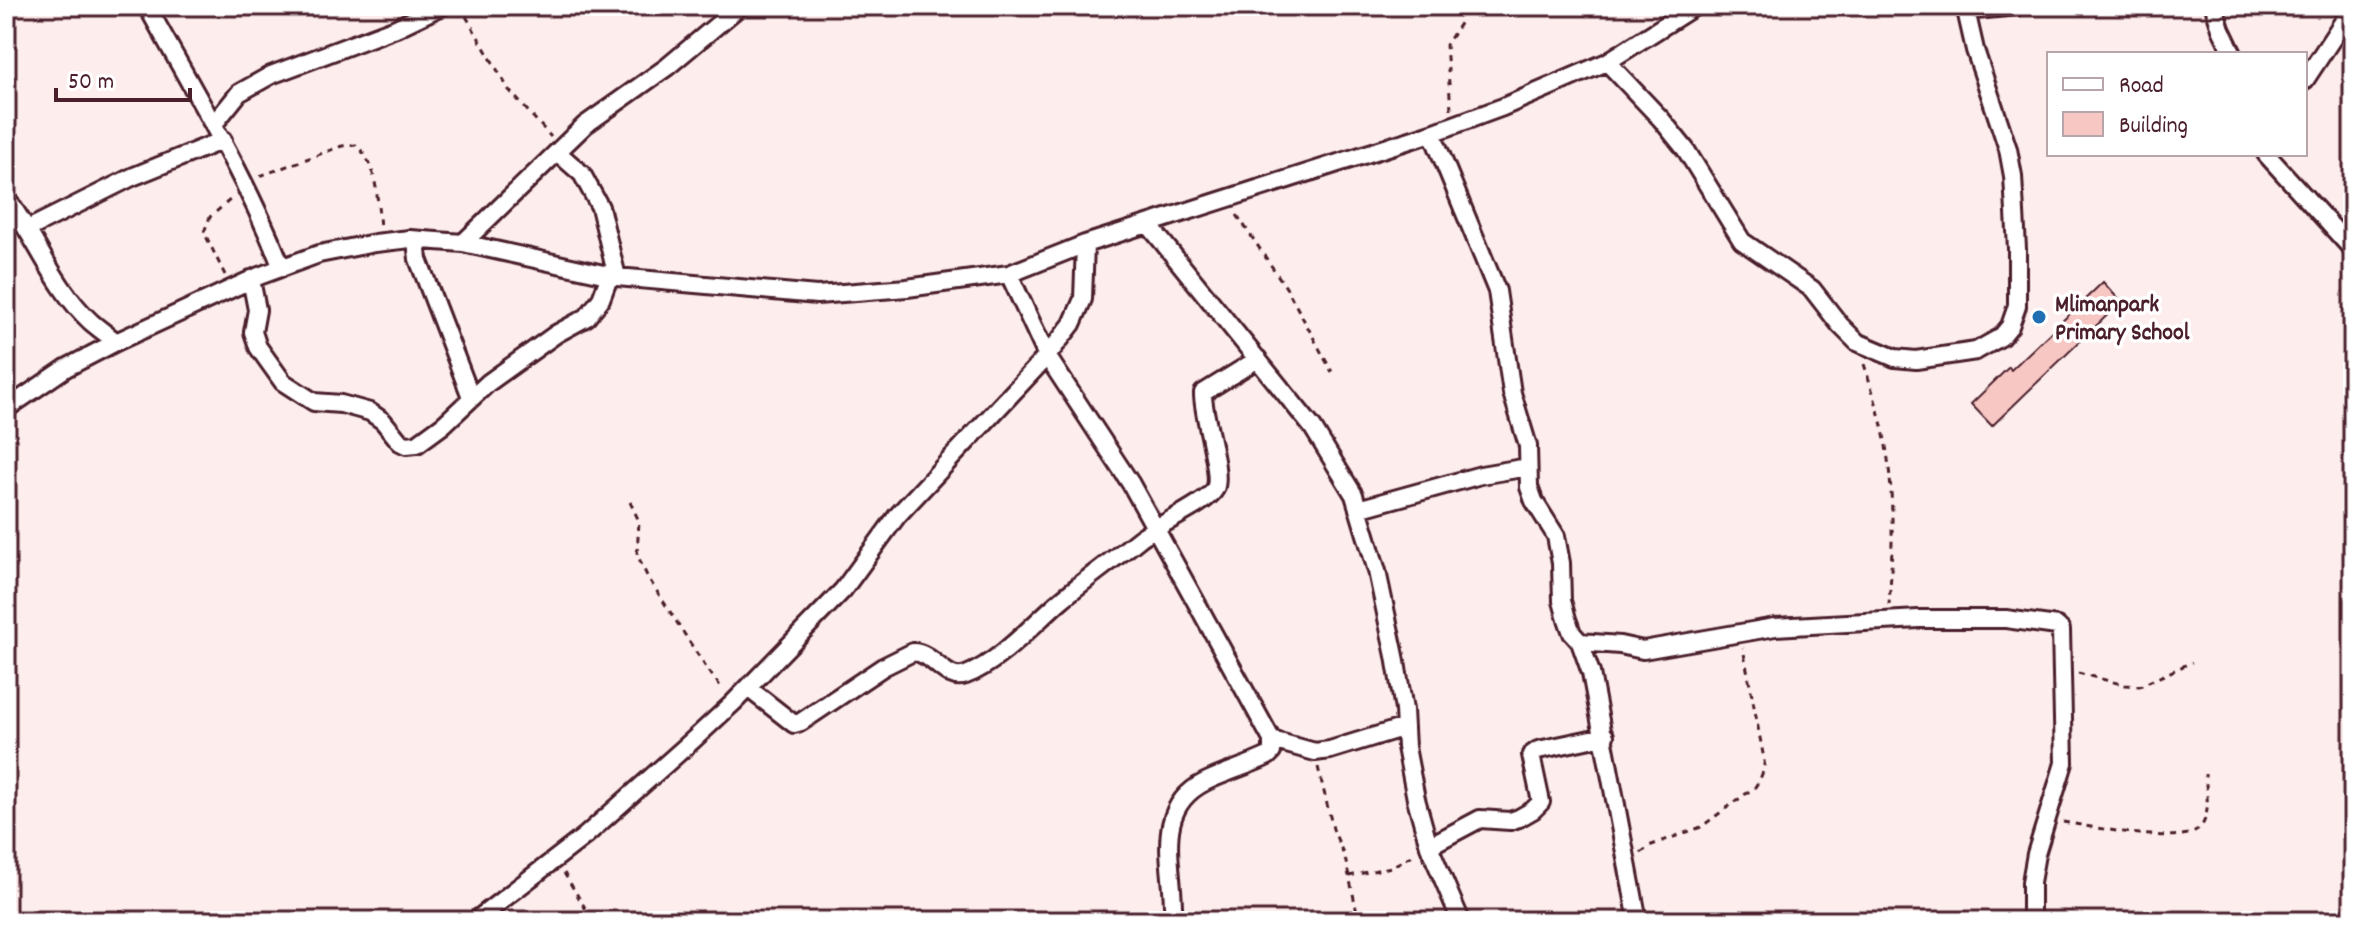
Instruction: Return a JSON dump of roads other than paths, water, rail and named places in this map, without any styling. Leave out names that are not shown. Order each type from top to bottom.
[{"type":"street","points":[[147,6],[223,140],[282,268]]},
{"type":"street","points":[[214,124],[239,93],[271,75],[396,28],[442,6]]},
{"type":"street","points":[[463,243],[594,117],[667,67],[740,6]]},
{"type":"street","points":[[6,409],[66,368],[251,279],[319,254],[382,242],[416,240],[463,243],[613,276],[817,295],[907,288],[1009,274],[1085,244],[1432,133],[1559,85],[1607,62],[1695,6]]},
{"type":"street","points":[[1607,62],[1686,150],[1742,241],[1812,289],[1857,342],[1895,358],[1916,360],[1976,351],[2001,337],[2010,326],[2017,306],[2013,176],[2008,149],[1975,50],[1966,8],[2018,6]]},
{"type":"street","points":[[2214,6],[2232,52]]},
{"type":"street","points":[[2307,77],[2353,7]]},
{"type":"street","points":[[1432,133],[1497,291],[1512,393],[1528,446],[1529,487],[1556,536],[1561,563],[1562,601],[1572,633],[1580,642],[1591,673],[1638,921]]},
{"type":"street","points":[[28,229],[132,177],[223,140]]},
{"type":"street","points":[[251,279],[257,310],[253,332],[258,347],[283,382],[314,402],[341,404],[370,412],[383,421],[400,442],[417,444],[443,425],[471,397],[556,334],[587,317],[613,276],[600,207],[582,174],[558,150]]},
{"type":"street","points":[[2268,156],[2353,250]]},
{"type":"street","points":[[6,198],[74,303],[116,342]]},
{"type":"street","points":[[1148,224],[1330,452],[1354,495],[1377,571],[1400,683],[1406,747],[1416,799],[1429,846],[1461,921]]},
{"type":"street","points":[[416,240],[418,259],[471,397]]},
{"type":"street","points":[[475,921],[585,836],[733,703],[843,590],[897,516],[1047,356],[1072,324],[1083,299],[1085,244]]},
{"type":"street","points":[[1009,274],[1047,356],[1131,484],[1272,740],[1272,752],[1268,756],[1205,782],[1178,802],[1170,818],[1173,921]]},
{"type":"street","points":[[748,688],[794,724],[883,667],[913,652],[929,657],[952,676],[962,677],[1018,640],[1061,600],[1154,527],[1205,500],[1214,491],[1216,472],[1203,393],[1258,359]]},
{"type":"street","points":[[1358,509],[1481,475],[1528,467]]},
{"type":"street","points":[[1580,642],[1643,650],[1775,627],[1888,621],[2006,619],[2057,626],[2061,630],[2064,763],[2036,854],[2031,882],[2031,921]]},
{"type":"street","points":[[1272,740],[1315,752],[1405,727]]},
{"type":"street","points":[[1429,846],[1480,819],[1510,821],[1533,810],[1541,802],[1531,755],[1538,750],[1605,736]]},
{"type":"place","name":"Mlimanpark Primary School","points":[[2039,317]]}]
